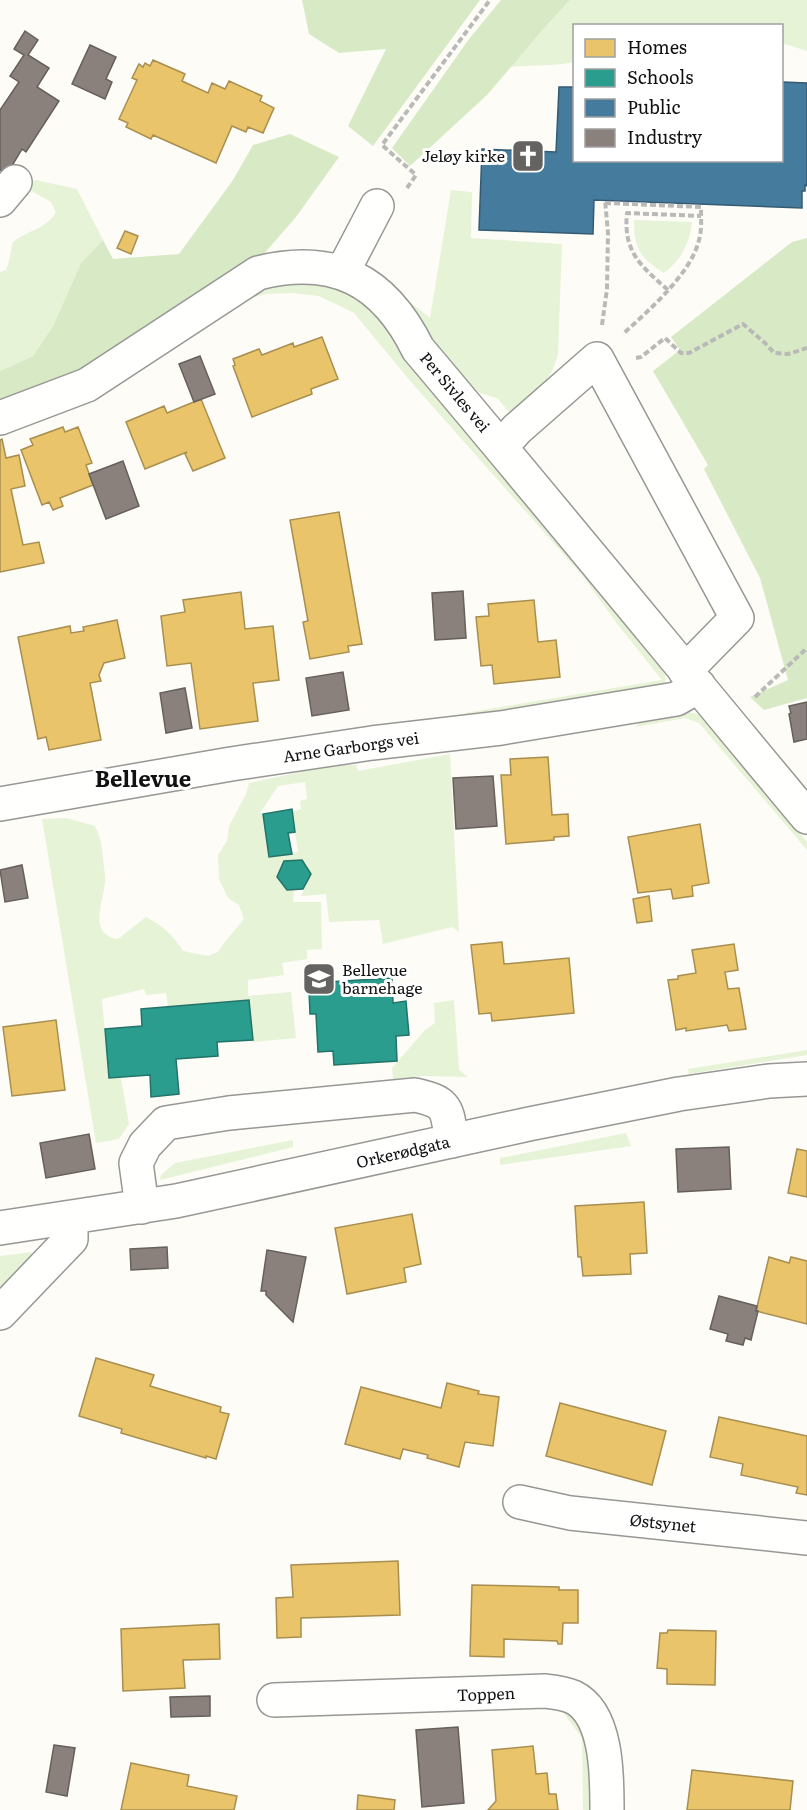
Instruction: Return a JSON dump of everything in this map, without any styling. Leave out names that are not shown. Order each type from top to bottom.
[{"type":"street","points":[[342,273],[377,206]]},
{"type":"street","name":"Per Sivles vei","points":[[0,418],[87,385],[258,273],[298,266],[342,273],[379,293],[406,325],[418,349],[807,816]]},
{"type":"street","points":[[501,447],[517,429],[597,359]]},
{"type":"street","name":"Arne Garborgs vei","points":[[0,804],[243,762],[372,743],[501,728],[676,699],[737,618],[597,359]]},
{"type":"street","name":"Orkerødgata","points":[[0,1227],[142,1207],[220,1192],[679,1094],[769,1081],[807,1079]]},
{"type":"street","points":[[142,1207],[136,1163],[145,1145],[166,1124],[229,1113],[415,1095],[436,1100],[446,1110],[452,1141]]},
{"type":"street","points":[[0,1313],[71,1239],[70,1218]]},
{"type":"street","name":"Østsynet","points":[[520,1502],[570,1513],[807,1538]]},
{"type":"street","name":"Toppen","points":[[274,1700],[545,1691],[574,1698],[583,1705],[596,1724],[606,1760],[607,1810]]},
{"type":"path","points":[[416,175],[382,145],[490,0]]},
{"type":"path","points":[[605,202],[701,206],[699,240],[688,266],[658,302],[597,359],[607,289],[608,232],[605,202]]},
{"type":"path","points":[[668,290],[641,266],[632,254],[628,239],[627,213],[701,216]]},
{"type":"path","points":[[597,359],[641,357],[665,338],[681,353],[689,352],[743,324],[774,353],[788,354],[807,348]]},
{"type":"path","points":[[729,723],[807,648]]},
{"type":"green space","points":[[302,0],[480,0],[373,146],[348,126],[386,49],[339,53],[309,34]]},
{"type":"green space","points":[[501,0],[570,0],[487,95],[410,166],[392,148],[469,39]]},
{"type":"green space","points":[[570,0],[807,0],[807,51],[783,43],[783,24],[573,24],[573,62],[510,67]]},
{"type":"green space","points":[[290,134],[339,157],[296,217],[262,256],[82,372],[0,407],[0,371],[33,356],[53,326],[81,263],[103,240],[113,259],[179,254],[233,180],[253,145]]},
{"type":"green space","points":[[36,180],[77,189],[103,240],[81,263],[53,326],[33,356],[0,371],[0,272],[6,270],[12,243],[45,224],[56,213],[51,202],[21,185]]},
{"type":"green space","points":[[451,190],[472,192],[471,238],[562,244],[558,354],[555,364],[540,388],[510,413],[497,398],[480,393],[453,372],[431,344],[410,302],[430,318]]},
{"type":"green space","points":[[634,220],[692,222],[684,250],[664,273],[640,252],[635,238]]},
{"type":"green space","points":[[807,238],[807,698],[764,710],[750,697],[788,680],[760,578],[704,469],[708,465],[653,371],[680,350],[671,337],[792,242]]},
{"type":"green space","points":[[323,280],[378,308],[651,653],[665,675],[665,684],[471,717],[465,713],[662,680],[582,575],[412,383],[354,313],[319,296],[292,293],[266,294],[244,300],[268,281]]},
{"type":"green space","points":[[684,712],[695,713],[707,720],[807,842],[807,850],[699,723],[685,718],[635,727],[641,721]]},
{"type":"green space","points":[[450,754],[459,932],[452,927],[383,944],[379,920],[329,922],[326,894],[301,896],[311,874],[302,860],[284,861],[277,877],[287,890],[294,890],[293,902],[321,902],[322,949],[307,950],[307,959],[282,963],[284,975],[248,980],[248,996],[291,992],[296,1038],[253,1042],[249,1001],[168,1007],[166,993],[146,995],[144,989],[102,999],[109,1078],[121,1078],[129,1124],[119,1139],[96,1143],[42,819],[66,818],[95,826],[102,846],[105,877],[100,924],[109,936],[118,939],[146,917],[167,931],[183,951],[208,956],[218,952],[244,919],[239,905],[228,898],[219,879],[218,855],[227,841],[229,826],[246,794],[249,783],[333,765],[356,765],[358,771]],"holes":[[[305,782],[307,799],[300,801],[301,809],[292,812],[298,852],[269,857],[263,814],[260,813],[278,786]]]},
{"type":"green space","points":[[454,1000],[459,1070],[468,1077],[422,1076],[393,1079],[392,1068],[425,1030],[435,1023],[434,1003]]},
{"type":"green space","points":[[807,1050],[807,1055],[689,1074],[688,1069]]},
{"type":"green space","points":[[626,1133],[631,1146],[500,1165],[500,1158]]},
{"type":"green space","points":[[293,1140],[293,1147],[160,1180],[161,1175],[175,1163]]},
{"type":"green space","points":[[32,1252],[31,1263],[0,1294],[0,1256]]},
{"type":"green space","points":[[543,1699],[563,1704],[569,1708],[578,1716],[584,1727],[592,1755],[594,1810],[583,1810],[582,1738],[559,1707],[551,1705],[391,1713],[330,1712],[453,1706]]},
{"type":"building: Homes","points":[[153,60],[185,74],[182,81],[208,93],[212,83],[225,89],[229,81],[262,96],[260,101],[274,108],[263,133],[248,127],[246,132],[232,126],[216,163],[153,135],[151,139],[126,127],[128,123],[119,119],[137,80],[132,78],[139,64],[143,67],[145,63],[150,66]]},
{"type":"building: Homes","points":[[125,231],[138,236],[131,254],[117,248]]},
{"type":"building: Homes","points":[[322,337],[338,379],[311,389],[312,394],[252,417],[233,366],[235,365],[233,359],[259,349],[262,355],[293,343],[294,347]]},
{"type":"building: Homes","points":[[201,399],[225,458],[193,471],[185,454],[187,452],[145,469],[126,422],[164,406],[167,413]]},
{"type":"building: Homes","points":[[63,427],[65,432],[78,427],[92,463],[86,465],[93,485],[60,498],[63,506],[53,510],[49,502],[42,505],[21,450],[33,445],[30,439]]},
{"type":"building: Homes","points":[[2,439],[6,458],[19,455],[25,486],[11,489],[23,545],[39,542],[44,563],[0,572],[0,440]]},
{"type":"building: Homes","points":[[339,512],[362,644],[348,646],[349,652],[310,659],[303,622],[308,621],[290,520]]},
{"type":"building: Homes","points":[[241,592],[245,629],[273,626],[279,680],[253,683],[258,721],[200,729],[191,663],[167,666],[161,616],[185,612],[183,600]]},
{"type":"building: Homes","points":[[534,600],[538,642],[556,640],[560,677],[494,684],[492,665],[481,666],[476,617],[489,616],[488,604]]},
{"type":"building: Homes","points":[[117,620],[125,658],[104,663],[99,675],[101,681],[90,683],[101,740],[49,750],[46,737],[38,739],[18,637],[70,626],[71,633],[84,631],[83,627]]},
{"type":"building: Homes","points":[[548,757],[552,815],[568,814],[569,836],[554,837],[554,840],[506,844],[501,775],[511,775],[510,759]]},
{"type":"building: Homes","points":[[700,824],[709,883],[692,886],[693,896],[673,899],[671,889],[638,893],[628,837]]},
{"type":"building: Homes","points":[[649,896],[652,921],[637,923],[633,899]]},
{"type":"building: Homes","points":[[502,942],[504,964],[569,958],[574,1013],[492,1021],[491,1013],[479,1014],[471,945]]},
{"type":"building: Homes","points":[[734,944],[738,970],[725,972],[728,989],[739,988],[746,1029],[729,1031],[727,1025],[686,1031],[686,1028],[676,1030],[668,980],[696,973],[692,950]]},
{"type":"building: Homes","points":[[56,1020],[65,1090],[12,1096],[3,1027]]},
{"type":"building: Homes","points":[[797,1149],[807,1151],[807,1197],[788,1193]]},
{"type":"building: Homes","points":[[644,1202],[647,1253],[630,1254],[631,1274],[583,1276],[581,1257],[578,1257],[575,1206]]},
{"type":"building: Homes","points":[[412,1214],[421,1264],[404,1268],[406,1282],[347,1294],[335,1228]]},
{"type":"building: Homes","points":[[769,1257],[789,1263],[791,1257],[807,1261],[807,1324],[756,1311]]},
{"type":"building: Homes","points":[[96,1358],[154,1375],[150,1386],[221,1407],[220,1412],[229,1414],[216,1459],[121,1433],[122,1429],[79,1416]]},
{"type":"building: Homes","points":[[447,1383],[479,1391],[478,1394],[499,1397],[493,1446],[465,1442],[459,1467],[427,1458],[428,1455],[403,1449],[400,1459],[345,1444],[361,1387],[441,1408]]},
{"type":"building: Homes","points":[[560,1403],[666,1431],[652,1485],[546,1456]]},
{"type":"building: Homes","points":[[719,1417],[807,1436],[807,1495],[796,1493],[798,1487],[741,1475],[743,1464],[710,1457]]},
{"type":"building: Homes","points":[[398,1561],[400,1615],[301,1618],[301,1637],[277,1638],[276,1598],[293,1597],[291,1565]]},
{"type":"building: Homes","points":[[472,1585],[559,1587],[559,1590],[578,1590],[578,1623],[563,1623],[562,1644],[558,1644],[557,1641],[504,1639],[504,1657],[470,1656]]},
{"type":"building: Homes","points":[[219,1624],[220,1659],[183,1660],[185,1688],[123,1691],[121,1629]]},
{"type":"building: Homes","points":[[668,1630],[716,1631],[715,1685],[667,1684],[667,1669],[657,1668],[660,1633],[667,1633]]},
{"type":"building: Homes","points":[[533,1746],[536,1774],[547,1773],[549,1794],[556,1794],[558,1810],[488,1810],[496,1801],[492,1750]]},
{"type":"building: Homes","points":[[131,1763],[189,1775],[187,1786],[237,1796],[234,1810],[121,1810]]},
{"type":"building: Homes","points":[[692,1770],[793,1781],[790,1810],[687,1810]]},
{"type":"building: Homes","points":[[358,1795],[395,1800],[394,1810],[357,1810]]},
{"type":"building: Schools","points":[[292,809],[295,832],[288,833],[292,854],[269,857],[263,814]]},
{"type":"building: Schools","points":[[302,860],[311,874],[303,889],[287,890],[277,877],[284,861]]},
{"type":"building: Schools","points":[[392,978],[393,1003],[406,1001],[409,1035],[396,1036],[397,1061],[334,1065],[333,1051],[318,1052],[316,1014],[310,1014],[309,990],[328,989],[328,982]]},
{"type":"building: Schools","points":[[249,1000],[253,1040],[217,1042],[218,1056],[176,1059],[179,1094],[151,1097],[150,1075],[109,1078],[105,1029],[142,1026],[141,1009]]},
{"type":"building: Public","name":"Jeløy kirke","points":[[783,82],[807,83],[807,186],[805,185],[805,191],[802,191],[802,208],[594,200],[593,234],[479,230],[482,149],[556,152],[559,87],[573,87],[573,162],[783,162]]},
{"type":"building: Industry","points":[[25,31],[38,40],[28,55],[49,68],[37,87],[59,101],[26,152],[22,149],[7,174],[0,170],[0,110],[19,82],[10,76],[24,55],[14,49]]},
{"type":"building: Industry","points":[[90,45],[116,57],[106,79],[112,82],[105,99],[72,84]]},
{"type":"building: Industry","points":[[200,356],[215,394],[194,402],[179,364]]},
{"type":"building: Industry","points":[[123,461],[139,506],[106,519],[89,474]]},
{"type":"building: Industry","points":[[463,591],[466,638],[435,640],[432,593]]},
{"type":"building: Industry","points":[[343,672],[349,710],[312,716],[306,678]]},
{"type":"building: Industry","points":[[185,688],[192,728],[166,733],[160,693]]},
{"type":"building: Industry","points":[[807,702],[807,739],[794,742],[789,706]]},
{"type":"building: Industry","points":[[493,776],[497,826],[456,829],[453,778]]},
{"type":"building: Industry","points":[[22,865],[28,898],[5,902],[0,870]]},
{"type":"building: Industry","points":[[89,1134],[95,1169],[46,1178],[40,1143]]},
{"type":"building: Industry","points":[[729,1147],[731,1189],[678,1192],[676,1149]]},
{"type":"building: Industry","points":[[167,1247],[168,1268],[131,1270],[130,1249]]},
{"type":"building: Industry","points":[[267,1250],[306,1257],[293,1322],[266,1295],[266,1291],[261,1291]]},
{"type":"building: Industry","points":[[719,1296],[757,1306],[756,1311],[758,1311],[751,1340],[745,1338],[743,1345],[726,1341],[728,1334],[710,1329]]},
{"type":"building: Industry","points":[[210,1696],[210,1716],[171,1717],[170,1697]]},
{"type":"building: Industry","points":[[458,1727],[464,1803],[422,1807],[416,1730]]},
{"type":"building: Industry","points":[[54,1745],[75,1748],[67,1796],[46,1792]]},
{"type":"place","name":"Jeløy kirke","points":[[528,156]]},
{"type":"place","name":"Bellevue barnehage","points":[[319,979]]},
{"type":"district","name":"Bellevue","points":[[143,779]]}]
